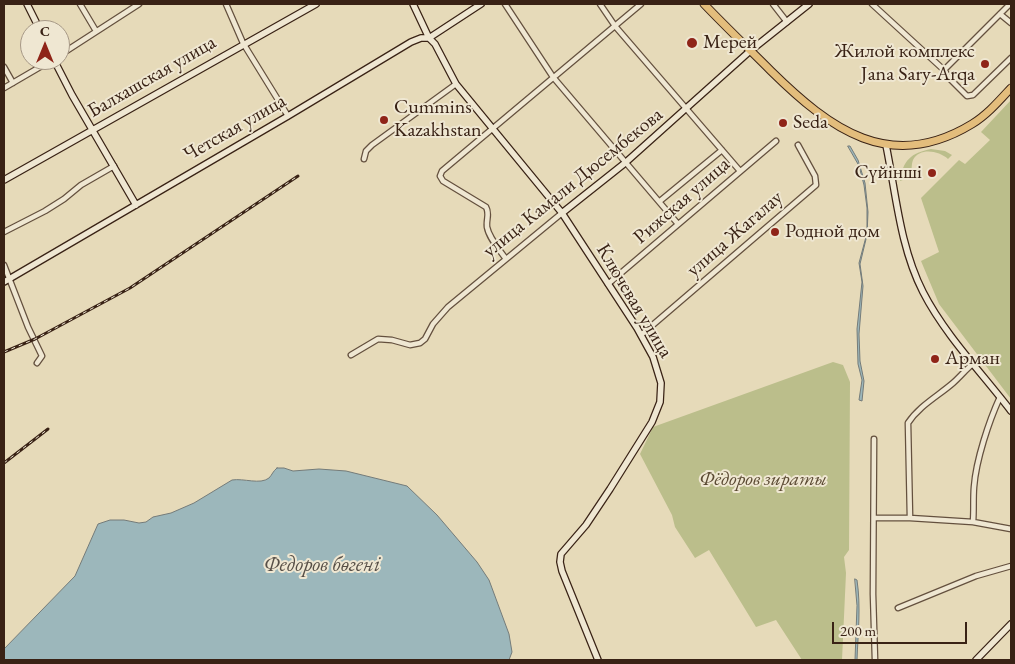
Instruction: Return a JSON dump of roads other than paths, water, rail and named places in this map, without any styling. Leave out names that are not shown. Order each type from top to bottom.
[{"type":"main road","points":[[27,4],[35,20]]},
{"type":"main road","name":"Балхашская улица","points":[[4,180],[316,4]]},
{"type":"main road","name":"Ключевая улица","points":[[413,4],[429,38],[435,44],[456,84],[562,213],[653,357],[661,383],[660,402],[652,422],[586,525],[561,554],[560,562],[598,660]]},
{"type":"main road","name":"Четская улица","points":[[4,282],[411,42],[421,38],[429,38],[481,4]]},
{"type":"main road","points":[[704,4],[785,85],[826,119],[841,128],[886,145],[912,145],[945,137],[972,124],[993,108],[1011,88]]},
{"type":"main road","name":"улица Камали Дюсембекова","points":[[562,213],[625,163],[750,51],[809,4]]},
{"type":"main road","points":[[58,70],[136,205]]},
{"type":"main road","points":[[886,145],[903,235],[922,290],[942,322],[1011,411]]},
{"type":"main road","points":[[976,660],[1011,624]]},
{"type":"street","points":[[80,4],[96,31]]},
{"type":"street","points":[[70,48],[139,4]]},
{"type":"street","points":[[226,4],[244,43],[288,116]]},
{"type":"street","points":[[505,4],[553,77],[678,224]]},
{"type":"street","points":[[600,4],[614,26],[740,171]]},
{"type":"street","points":[[506,259],[490,235],[487,226],[489,211],[486,207],[448,186],[440,176],[442,171],[641,4]]},
{"type":"street","points":[[773,4],[787,22]]},
{"type":"street","points":[[872,4],[944,70],[950,80],[968,96],[974,95],[1011,58]]},
{"type":"street","points":[[944,70],[1010,4]]},
{"type":"street","points":[[1000,14],[1011,23]]},
{"type":"street","points":[[4,67],[13,83]]},
{"type":"street","points":[[4,88],[36,70]]},
{"type":"street","points":[[364,159],[366,151],[372,145],[456,84]]},
{"type":"street","name":"Рижская улица","points":[[608,284],[776,141]]},
{"type":"street","name":"улица Жагалау","points":[[640,335],[816,186],[815,176],[798,145]]},
{"type":"street","points":[[660,201],[722,150]]},
{"type":"street","points":[[4,232],[51,207],[81,185],[114,166]]},
{"type":"street","name":"улица Камали Дюсембекова","points":[[351,355],[378,339],[392,340],[410,345],[420,343],[448,307],[562,213]]},
{"type":"street","points":[[4,265],[28,327],[42,356],[37,363]]},
{"type":"street","points":[[910,518],[908,423],[915,412],[955,381],[974,363]]},
{"type":"street","points":[[973,522],[975,506],[974,487],[979,460],[990,419],[1000,396]]},
{"type":"street","points":[[874,439],[873,594],[875,660]]},
{"type":"street","points":[[874,518],[973,522],[1011,530]]},
{"type":"street","points":[[898,608],[976,576],[1011,566]]},
{"type":"water","points":[[848,146],[850,146],[858,160],[865,183],[868,212],[867,235],[860,264],[863,286],[859,334],[860,361],[864,381],[862,401],[859,400],[862,380],[858,364],[857,329],[862,282],[859,263],[867,233],[867,208],[859,166]]},
{"type":"water","name":"Федоров бөгені","points":[[277,468],[293,471],[319,469],[346,471],[407,486],[437,515],[477,562],[489,580],[509,634],[512,652],[509,660],[4,660],[4,649],[75,576],[98,524],[110,520],[146,522],[153,517],[171,513],[194,503],[232,480],[265,480]]},
{"type":"water","points":[[855,579],[857,580],[859,600],[857,660],[855,660],[857,606]]},
{"type":"railway","points":[[4,352],[35,339],[130,288],[298,176]]},
{"type":"railway","points":[[4,463],[48,429]]},
{"type":"place","name":"Мерей","points":[[692,43]]},
{"type":"place","name":"Жилой комплекс Jana Sary-Arqa","points":[[985,64]]},
{"type":"place","name":"Cummins Kazakhstan","points":[[384,120]]},
{"type":"place","name":"Seda","points":[[783,123]]},
{"type":"place","name":"Сүйінші","points":[[932,173]]},
{"type":"place","name":"Родной дом","points":[[775,232]]},
{"type":"place","name":"Арман","points":[[935,359]]},
{"type":"park label","name":"Фёдоров зираты","points":[[763,480]]}]
